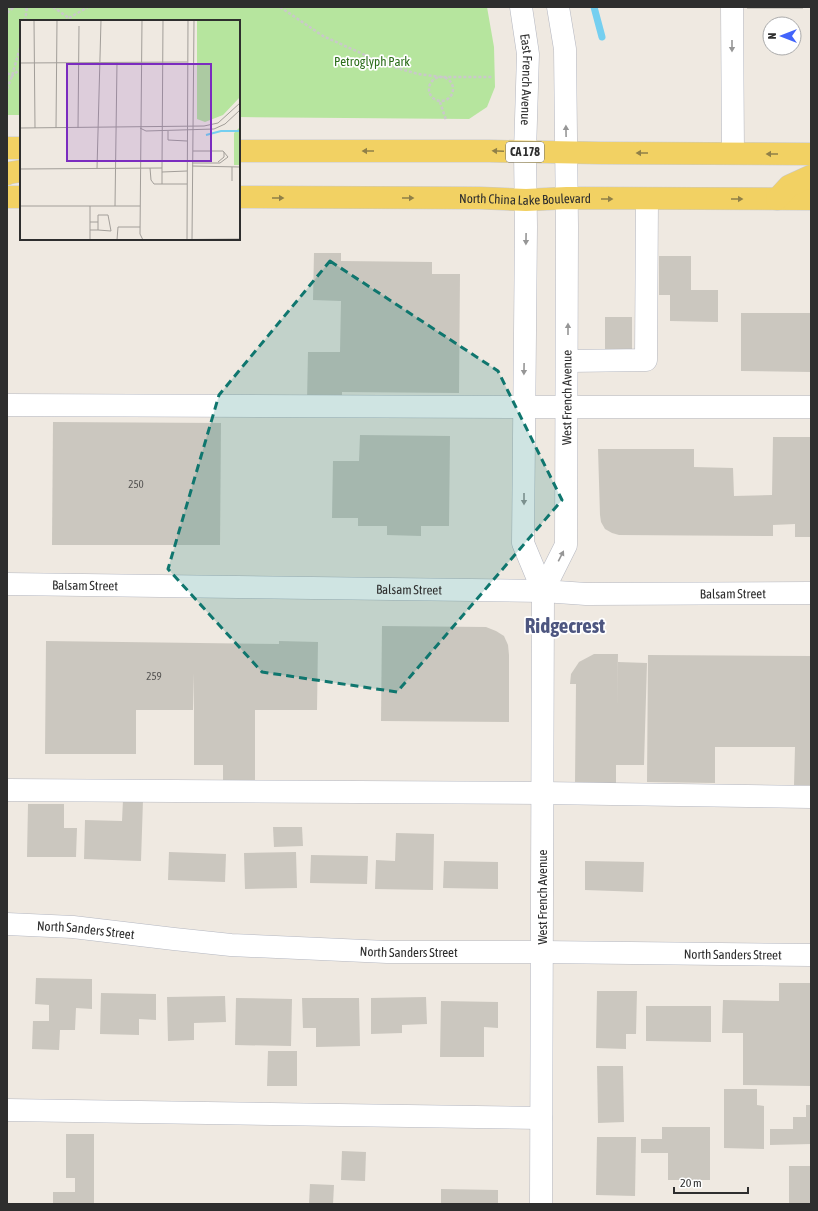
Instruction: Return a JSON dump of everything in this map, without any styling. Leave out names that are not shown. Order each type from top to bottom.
[{"type":"main road","points":[[7,148],[20,148]]},
{"type":"main road","name":"CA 178","points":[[240,151],[811,154]]},
{"type":"main road","points":[[7,174],[20,171]]},
{"type":"main road","points":[[777,199],[789,186],[811,176]]},
{"type":"main road","points":[[7,197],[20,197]]},
{"type":"main road","name":"North China Lake Boulevard","points":[[240,197],[480,198],[526,200],[567,198],[811,199]]},
{"type":"street","name":"East French Avenue","points":[[521,7],[528,54],[525,152],[526,200]]},
{"type":"street","points":[[558,7],[565,49],[567,198]]},
{"type":"street","points":[[732,7],[733,153]]},
{"type":"street","name":"West French Avenue","points":[[543,591],[566,545],[568,361],[567,198]]},
{"type":"street","points":[[568,361],[646,360],[647,199]]},
{"type":"street","name":"West French Avenue","points":[[526,200],[523,543],[543,591],[541,1204]]},
{"type":"street","points":[[7,405],[524,407],[811,406]]},
{"type":"street","name":"Balsam Street","points":[[7,584],[543,591],[586,594],[811,593]]},
{"type":"street","points":[[7,790],[543,793],[811,797]]},
{"type":"street","name":"North Sanders Street","points":[[7,924],[73,927],[231,945],[386,952],[811,955]]},
{"type":"street","points":[[7,1110],[541,1118]]},
{"type":"path","points":[[7,13],[14,7]]},
{"type":"path","points":[[25,20],[27,7]]},
{"type":"path","points":[[53,7],[69,18],[88,7]]},
{"type":"path","points":[[280,7],[323,36],[386,65],[418,74],[442,77],[493,77]]},
{"type":"path","points":[[7,89],[20,48]]},
{"type":"path","points":[[12,76],[20,69]]},
{"type":"path","points":[[7,73],[12,76]]},
{"type":"path","points":[[442,77],[448,79],[454,89],[453,94],[448,100],[440,102],[432,98],[429,87],[433,80],[442,77]]},
{"type":"path","points":[[440,102],[446,120]]},
{"type":"highlighted area","points":[[330,261],[498,371],[562,500],[397,692],[262,672],[168,569],[219,395]]},
{"type":"green space","name":"Petroglyph Park","points":[[7,7],[487,7],[494,47],[495,87],[487,107],[469,119],[240,117],[240,20],[20,20],[20,115],[7,115]]},
{"type":"building","points":[[747,7],[803,7],[803,9],[747,9]]},
{"type":"building","points":[[314,253],[341,253],[341,261],[432,262],[432,274],[460,274],[459,393],[342,392],[342,402],[307,401],[308,352],[340,352],[341,301],[313,300]]},
{"type":"building","points":[[659,256],[691,256],[691,290],[718,290],[718,322],[670,321],[670,295],[659,295]]},
{"type":"building","points":[[741,313],[811,313],[811,372],[741,371]]},
{"type":"building","points":[[605,317],[632,317],[632,351],[605,351]]},
{"type":"building","points":[[53,422],[221,423],[220,545],[52,545]]},
{"type":"building","points":[[360,435],[450,436],[449,526],[421,526],[421,536],[387,535],[387,526],[358,526],[358,518],[332,518],[333,461],[359,461]]},
{"type":"building","points":[[773,437],[811,437],[811,537],[795,537],[795,524],[773,525],[773,536],[619,535],[605,529],[601,522],[598,449],[694,449],[694,467],[733,468],[734,496],[772,495]]},
{"type":"building","points":[[382,626],[486,627],[504,636],[508,645],[509,655],[509,722],[381,721]]},
{"type":"building","points":[[46,641],[279,644],[279,641],[318,642],[317,710],[255,710],[255,784],[223,783],[223,765],[194,765],[194,673],[193,710],[136,710],[136,754],[45,754]]},
{"type":"building","points":[[594,654],[618,654],[617,710],[618,662],[647,663],[644,765],[616,765],[616,783],[575,783],[576,684],[570,684],[571,674],[579,662]]},
{"type":"building","points":[[648,655],[811,656],[811,785],[794,785],[795,747],[715,747],[715,783],[647,782]]},
{"type":"building","points":[[123,800],[143,800],[141,861],[84,859],[85,820],[122,821]]},
{"type":"building","points":[[28,804],[64,804],[64,828],[77,828],[76,857],[27,857]]},
{"type":"building","points":[[273,827],[302,827],[303,846],[274,847]]},
{"type":"building","points":[[396,833],[434,834],[433,890],[375,889],[376,860],[395,861]]},
{"type":"building","points":[[169,852],[226,854],[225,882],[168,880]]},
{"type":"building","points":[[296,852],[297,888],[245,889],[244,853]]},
{"type":"building","points":[[311,855],[368,856],[367,884],[310,883]]},
{"type":"building","points":[[444,861],[498,862],[498,889],[443,888]]},
{"type":"building","points":[[585,861],[644,862],[643,892],[585,890]]},
{"type":"building","points":[[36,978],[92,979],[92,1009],[76,1008],[75,1030],[60,1030],[59,1050],[32,1049],[33,1021],[49,1021],[49,1005],[35,1004]]},
{"type":"building","points":[[779,983],[811,983],[811,1086],[743,1085],[743,1033],[722,1033],[723,1000],[779,1001]]},
{"type":"building","points":[[597,991],[637,991],[636,1034],[626,1034],[626,1049],[596,1048]]},
{"type":"building","points":[[101,993],[156,994],[156,1020],[139,1019],[139,1035],[100,1034]]},
{"type":"building","points":[[225,996],[226,1022],[194,1023],[194,1040],[168,1041],[167,997]]},
{"type":"building","points":[[426,997],[427,1024],[402,1025],[402,1033],[371,1034],[371,998]]},
{"type":"building","points":[[236,998],[292,999],[291,1046],[235,1045]]},
{"type":"building","points":[[302,998],[359,998],[360,1046],[316,1047],[316,1028],[303,1028]]},
{"type":"building","points":[[441,1001],[498,1002],[498,1028],[484,1027],[484,1057],[440,1057]]},
{"type":"building","points":[[646,1006],[711,1006],[711,1042],[646,1041]]},
{"type":"building","points":[[268,1051],[297,1051],[297,1086],[267,1086]]},
{"type":"building","points":[[597,1066],[623,1066],[624,1122],[598,1123]]},
{"type":"building","points":[[724,1089],[757,1089],[757,1105],[764,1106],[764,1149],[724,1148]]},
{"type":"building","points":[[806,1105],[811,1105],[811,1144],[770,1145],[770,1129],[793,1129],[793,1117],[806,1117]]},
{"type":"building","points":[[662,1127],[710,1127],[710,1180],[668,1180],[668,1153],[641,1153],[641,1139],[662,1139]]},
{"type":"building","points":[[66,1134],[94,1134],[94,1204],[53,1204],[53,1192],[75,1192],[75,1178],[66,1178]]},
{"type":"building","points":[[597,1137],[636,1137],[635,1196],[596,1195]]},
{"type":"building","points":[[342,1151],[366,1152],[365,1181],[341,1180]]},
{"type":"building","points":[[789,1166],[811,1166],[811,1204],[789,1204]]},
{"type":"building","points":[[310,1184],[334,1185],[333,1204],[309,1204]]},
{"type":"building","points":[[441,1189],[498,1190],[498,1204],[441,1204]]},
{"type":"waterway","points":[[594,7],[602,37]]},
{"type":"district","name":"Ridgecrest","points":[[565,626]]}]
